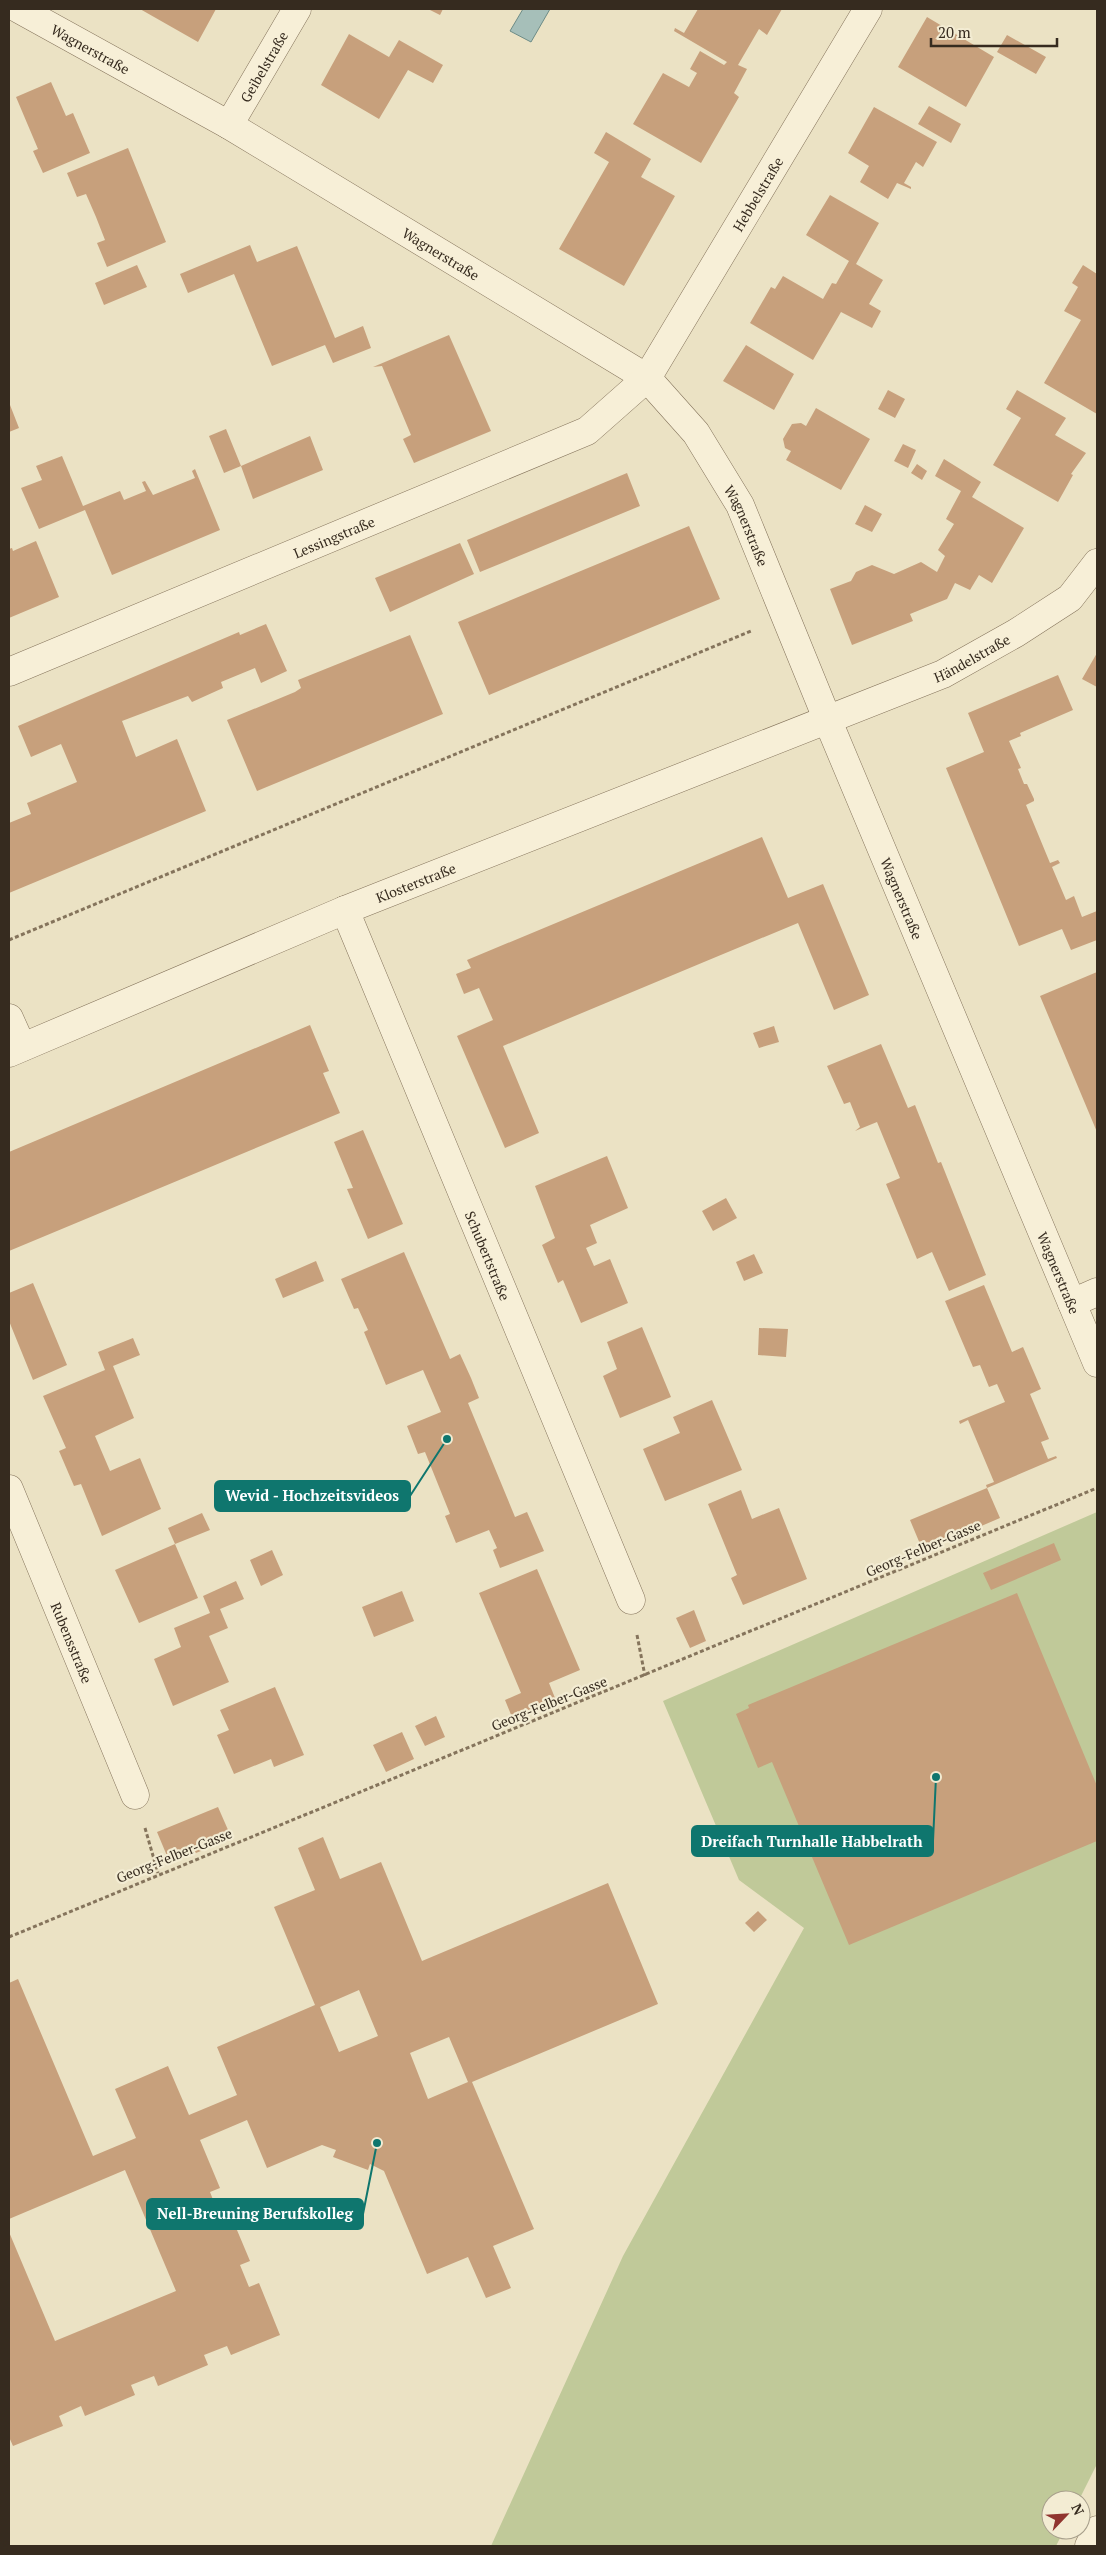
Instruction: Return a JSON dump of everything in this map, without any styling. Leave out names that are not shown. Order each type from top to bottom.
[{"type":"street","name":"Wagnerstraße","points":[[19,9],[229,126],[647,378],[696,433],[740,505],[784,617],[1097,1363]]},
{"type":"street","name":"Geibelstraße","points":[[229,126],[297,9]]},
{"type":"street","name":"Hebbelstraße","points":[[647,378],[868,9]]},
{"type":"street","name":"Lessingstraße","points":[[9,672],[587,431],[647,378]]},
{"type":"street","name":"Händelstraße","points":[[828,722],[943,674],[1016,634],[1070,598],[1097,563]]},
{"type":"street","name":"Klosterstraße","points":[[15,1050],[345,910],[828,722]]},
{"type":"street","name":"Schubertstraße","points":[[345,910],[631,1600]]},
{"type":"street","points":[[9,1018],[15,1050]]},
{"type":"street","points":[[1072,1303],[1097,1292]]},
{"type":"street","name":"Rubensstraße","points":[[9,1489],[136,1796]]},
{"type":"street","points":[[1089,2546],[1097,2530]]},
{"type":"path","points":[[9,940],[784,617]]},
{"type":"path","name":"Georg-Felber-Gasse","points":[[9,1937],[1097,1488]]},
{"type":"path","points":[[631,1600],[645,1676]]},
{"type":"path","points":[[136,1796],[158,1874]]},
{"type":"green space","points":[[1097,1512],[1097,2464],[1084,2490],[1041,2490],[1041,2540],[1059,2540],[1056,2546],[491,2546],[623,2256],[804,1928],[739,1880],[663,1701]]},
{"type":"water","points":[[523,9],[550,9],[531,42],[510,31]]},
{"type":"building","points":[[140,9],[216,9],[198,42]]},
{"type":"building","points":[[428,9],[443,9],[440,15]]},
{"type":"building","points":[[698,9],[782,9],[767,35],[759,29],[738,65],[747,69],[734,93],[739,97],[701,163],[633,124],[663,73],[689,87],[697,73],[690,69],[700,51],[724,65],[727,62],[674,31],[675,28],[684,33]]},
{"type":"building","points":[[927,17],[994,57],[966,107],[898,67]]},
{"type":"building","points":[[349,34],[389,57],[399,40],[443,65],[433,83],[408,70],[379,119],[321,85]]},
{"type":"building","points":[[1007,35],[1046,57],[1036,74],[997,52]]},
{"type":"building","points":[[51,82],[66,116],[73,113],[90,153],[43,173],[33,151],[38,149],[16,97]]},
{"type":"building","points":[[929,106],[961,124],[951,143],[918,124]]},
{"type":"building","points":[[874,107],[937,142],[923,167],[916,162],[904,183],[911,187],[911,189],[897,183],[888,199],[860,182],[869,166],[848,153]]},
{"type":"building","points":[[606,132],[651,159],[641,177],[675,196],[624,286],[559,249],[609,162],[594,153]]},
{"type":"building","points":[[128,148],[166,242],[107,267],[97,243],[105,240],[96,217],[86,194],[77,197],[67,173]]},
{"type":"building","points":[[830,195],[879,223],[856,264],[883,280],[869,304],[881,311],[872,328],[841,312],[813,360],[750,323],[771,287],[775,289],[783,276],[823,299],[832,283],[836,284],[849,261],[806,235]]},
{"type":"building","points":[[250,245],[257,262],[297,246],[335,338],[363,326],[371,348],[333,363],[325,345],[272,366],[234,274],[188,293],[180,274]]},
{"type":"building","points":[[137,265],[147,287],[104,305],[95,283]]},
{"type":"building","points":[[1083,265],[1097,274],[1097,414],[1044,383],[1081,320],[1064,311],[1078,287],[1072,283]]},
{"type":"building","points":[[449,335],[491,431],[414,463],[403,439],[411,435],[382,366],[373,367]]},
{"type":"building","points":[[746,345],[794,374],[774,410],[723,381]]},
{"type":"building","points":[[888,390],[905,399],[895,418],[878,409]]},
{"type":"building","points":[[1017,390],[1066,418],[1055,435],[1086,453],[1071,474],[1073,475],[1058,502],[993,465],[1021,418],[1006,409]]},
{"type":"building","points":[[9,406],[19,428],[9,432]]},
{"type":"building","points":[[816,408],[870,439],[841,490],[786,460],[791,451],[785,448],[783,439],[792,424],[801,423],[806,426]]},
{"type":"building","points":[[226,429],[241,466],[224,473],[209,436]]},
{"type":"building","points":[[310,436],[323,470],[253,499],[241,466]]},
{"type":"building","points":[[903,444],[916,450],[908,468],[894,461]]},
{"type":"building","points":[[62,456],[83,506],[120,491],[124,500],[146,491],[142,482],[145,481],[153,495],[195,478],[192,471],[195,469],[220,530],[112,575],[85,510],[39,529],[21,488],[42,480],[36,466]]},
{"type":"building","points":[[944,459],[981,482],[972,497],[1024,528],[992,583],[979,575],[970,590],[955,583],[947,599],[910,614],[913,621],[852,645],[830,589],[851,581],[856,572],[872,565],[894,574],[921,562],[937,572],[945,556],[938,550],[954,524],[946,519],[961,491],[935,476]]},
{"type":"building","points":[[917,464],[927,471],[922,480],[911,473]]},
{"type":"building","points":[[627,473],[640,506],[480,572],[467,540]]},
{"type":"building","points":[[865,505],[882,514],[872,532],[855,524]]},
{"type":"building","points":[[689,526],[720,599],[489,695],[458,622]]},
{"type":"building","points":[[36,541],[59,597],[9,618],[9,549],[12,548],[13,551]]},
{"type":"building","points":[[460,543],[474,574],[390,612],[375,578]]},
{"type":"building","points":[[266,624],[287,671],[261,683],[255,668],[221,682],[223,688],[192,702],[188,696],[122,721],[136,757],[177,739],[206,811],[9,893],[9,823],[31,814],[27,803],[77,782],[61,744],[31,757],[18,726],[239,632],[240,635]]},
{"type":"building","points":[[410,635],[443,714],[257,791],[227,720],[295,692],[301,688],[298,680]]},
{"type":"building","points":[[1097,653],[1097,687],[1082,679]]},
{"type":"building","points":[[1058,675],[1073,710],[1020,733],[1021,736],[1009,741],[1021,768],[1018,769],[1024,784],[1027,784],[1034,799],[1034,801],[1026,805],[1050,863],[1058,860],[1060,863],[1052,867],[1066,900],[1074,896],[1082,917],[1097,911],[1097,940],[1071,950],[1062,929],[1019,946],[946,768],[984,752],[968,713]]},
{"type":"building","points":[[762,837],[788,898],[823,884],[869,995],[834,1010],[798,923],[503,1046],[539,1133],[505,1148],[457,1036],[493,1020],[479,988],[464,994],[456,974],[471,968],[467,960]]},
{"type":"building","points":[[1097,972],[1097,1132],[1040,996]]},
{"type":"building","points":[[310,1025],[329,1071],[323,1073],[340,1113],[9,1251],[9,1152]]},
{"type":"building","points":[[774,1026],[779,1042],[759,1048],[753,1033]]},
{"type":"building","points":[[881,1044],[908,1108],[915,1105],[938,1163],[941,1162],[986,1275],[949,1291],[932,1252],[917,1259],[886,1184],[900,1178],[877,1122],[855,1131],[860,1127],[850,1102],[844,1104],[827,1066]]},
{"type":"building","points":[[363,1130],[403,1224],[368,1239],[347,1189],[353,1188],[334,1142]]},
{"type":"building","points":[[607,1156],[628,1208],[590,1225],[597,1243],[586,1248],[594,1266],[610,1259],[628,1303],[581,1323],[563,1280],[558,1283],[542,1245],[555,1238],[535,1186]]},
{"type":"building","points":[[726,1198],[737,1218],[713,1231],[702,1211]]},
{"type":"building","points":[[404,1252],[450,1359],[460,1354],[471,1378],[479,1398],[468,1403],[515,1517],[527,1512],[544,1551],[500,1568],[493,1550],[497,1548],[489,1530],[456,1543],[445,1516],[450,1514],[425,1452],[418,1454],[407,1426],[441,1412],[423,1370],[386,1385],[364,1332],[368,1330],[358,1308],[354,1309],[341,1279]]},
{"type":"building","points":[[754,1254],[763,1273],[744,1281],[736,1262]]},
{"type":"building","points":[[316,1261],[324,1281],[283,1298],[275,1279]]},
{"type":"building","points":[[33,1283],[67,1365],[33,1380],[9,1321],[9,1293]]},
{"type":"building","points":[[984,1285],[1012,1352],[1023,1347],[1041,1389],[1030,1394],[1049,1439],[1041,1442],[1048,1459],[1056,1456],[1057,1458],[987,1488],[986,1485],[994,1482],[968,1420],[960,1424],[959,1421],[1005,1402],[997,1384],[989,1387],[980,1365],[973,1367],[945,1301]]},
{"type":"building","points":[[642,1327],[671,1397],[620,1418],[603,1376],[617,1369],[607,1342]]},
{"type":"building","points":[[759,1328],[788,1329],[786,1357],[758,1355]]},
{"type":"building","points":[[133,1338],[140,1355],[113,1366],[134,1418],[95,1436],[110,1471],[140,1458],[161,1509],[102,1536],[81,1484],[74,1486],[59,1451],[66,1448],[43,1396],[105,1370],[98,1352]]},
{"type":"building","points":[[712,1400],[742,1470],[665,1501],[643,1449],[680,1433],[673,1417]]},
{"type":"building","points":[[987,1488],[1000,1518],[923,1551],[910,1520]]},
{"type":"building","points":[[741,1490],[752,1519],[779,1508],[807,1579],[743,1605],[731,1578],[737,1575],[708,1504]]},
{"type":"building","points":[[202,1513],[210,1530],[175,1544],[168,1528]]},
{"type":"building","points":[[1054,1543],[1061,1560],[991,1590],[983,1573]]},
{"type":"building","points":[[175,1544],[198,1598],[139,1623],[115,1570]]},
{"type":"building","points":[[272,1550],[283,1575],[261,1586],[250,1560]]},
{"type":"building","points":[[537,1569],[580,1670],[549,1683],[557,1703],[514,1722],[505,1700],[521,1693],[479,1593]]},
{"type":"building","points":[[236,1581],[244,1599],[220,1609],[228,1628],[209,1636],[229,1682],[173,1706],[154,1659],[181,1647],[174,1628],[210,1613],[203,1596]]},
{"type":"building","points":[[402,1591],[414,1621],[374,1637],[362,1607]]},
{"type":"building","points":[[1017,1593],[1097,1786],[1097,1841],[849,1945],[772,1762],[758,1768],[736,1714],[749,1708],[748,1705]]},
{"type":"building","points":[[694,1610],[706,1641],[690,1648],[676,1618]]},
{"type":"building","points":[[275,1687],[304,1755],[274,1767],[271,1759],[234,1774],[217,1735],[229,1730],[220,1710]]},
{"type":"building","points":[[436,1716],[445,1737],[425,1746],[415,1726]]},
{"type":"building","points":[[402,1732],[414,1759],[386,1772],[373,1745]]},
{"type":"building","points":[[218,1807],[232,1839],[170,1863],[157,1832]]},
{"type":"building","points":[[323,1837],[340,1879],[381,1862],[422,1961],[608,1883],[658,2004],[472,2082],[534,2229],[493,2246],[511,2288],[486,2298],[468,2257],[427,2274],[384,2171],[370,2164],[368,2170],[333,2157],[336,2150],[322,2145],[267,2168],[247,2120],[200,2140],[220,2188],[210,2192],[219,2215],[229,2211],[250,2261],[240,2265],[249,2287],[259,2283],[280,2335],[231,2355],[227,2346],[204,2355],[208,2365],[158,2386],[154,2376],[131,2385],[135,2395],[85,2416],[81,2406],[59,2416],[63,2426],[13,2446],[9,2437],[9,2232],[55,2341],[176,2291],[125,2170],[9,2219],[9,1983],[18,1979],[93,2156],[136,2138],[115,2089],[168,2066],[189,2115],[237,2095],[217,2047],[315,2005],[274,1907],[315,1890],[298,1848]],"holes":[[[359,1990],[378,2036],[339,2052],[320,2007]],[[449,2037],[468,2082],[428,2099],[410,2053]]]},
{"type":"building","points":[[758,1911],[767,1920],[754,1932],[745,1923]]},
{"type":"place","name":"Wevid - Hochzeitsvideos","points":[[447,1439]]},
{"type":"place","name":"Dreifach Turnhalle Habbelrath","points":[[936,1777]]},
{"type":"place","name":"Nell-Breuning Berufskolleg","points":[[377,2143]]}]
